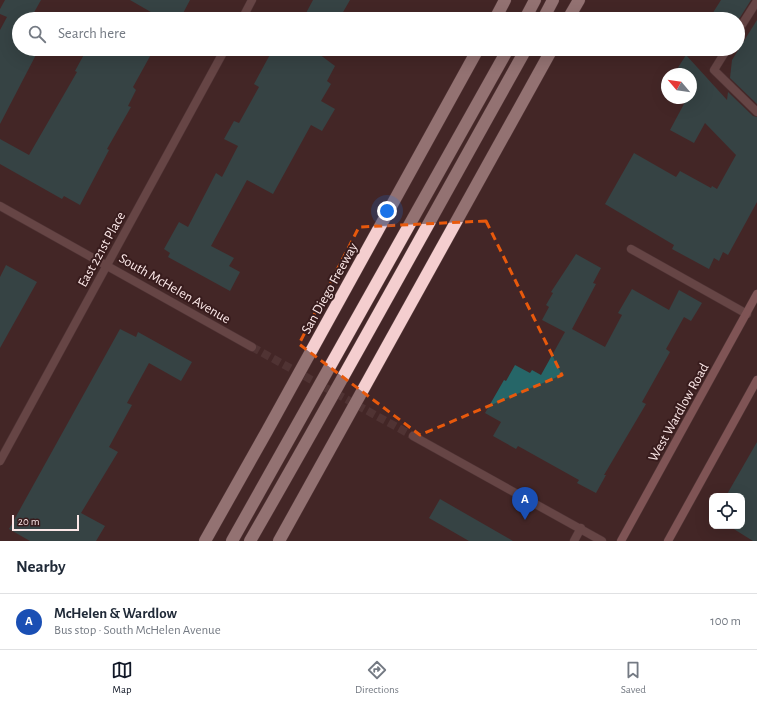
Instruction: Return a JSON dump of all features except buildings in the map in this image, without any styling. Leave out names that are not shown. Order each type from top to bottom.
[{"type":"highway","points":[[499,12],[505,0]]},
{"type":"highway","points":[[529,12],[535,0]]},
{"type":"highway","points":[[547,12],[553,0]]},
{"type":"highway","points":[[572,12],[579,0]]},
{"type":"highway","name":"San Diego Freeway","points":[[205,541],[474,56]]},
{"type":"highway","points":[[232,541],[396,246],[504,56]]},
{"type":"highway","points":[[250,541],[316,426],[522,56]]},
{"type":"highway","points":[[279,541],[548,56]]},
{"type":"main road","name":"West Wardlow Road","points":[[621,541],[757,294]]},
{"type":"main road","points":[[668,541],[757,380]]},
{"type":"street","points":[[246,12],[252,0]]},
{"type":"street","points":[[745,20],[757,1]]},
{"type":"street","name":"East 221st Place","points":[[0,461],[221,56]]},
{"type":"street","points":[[723,56],[714,70],[757,112]]},
{"type":"street","name":"South McHelen Avenue","points":[[0,206],[108,265],[252,347]]},
{"type":"street","points":[[631,250],[747,314]]},
{"type":"street","points":[[413,436],[602,541]]},
{"type":"street","points":[[574,541],[581,528]]},
{"type":"highlighted area","points":[[486,221],[562,375],[420,435],[299,344],[359,227]]},
{"type":"tunnel","points":[[252,347],[413,436]]},
{"type":"place","name":"McHelen & Wardlow","points":[[525,520]]}]
